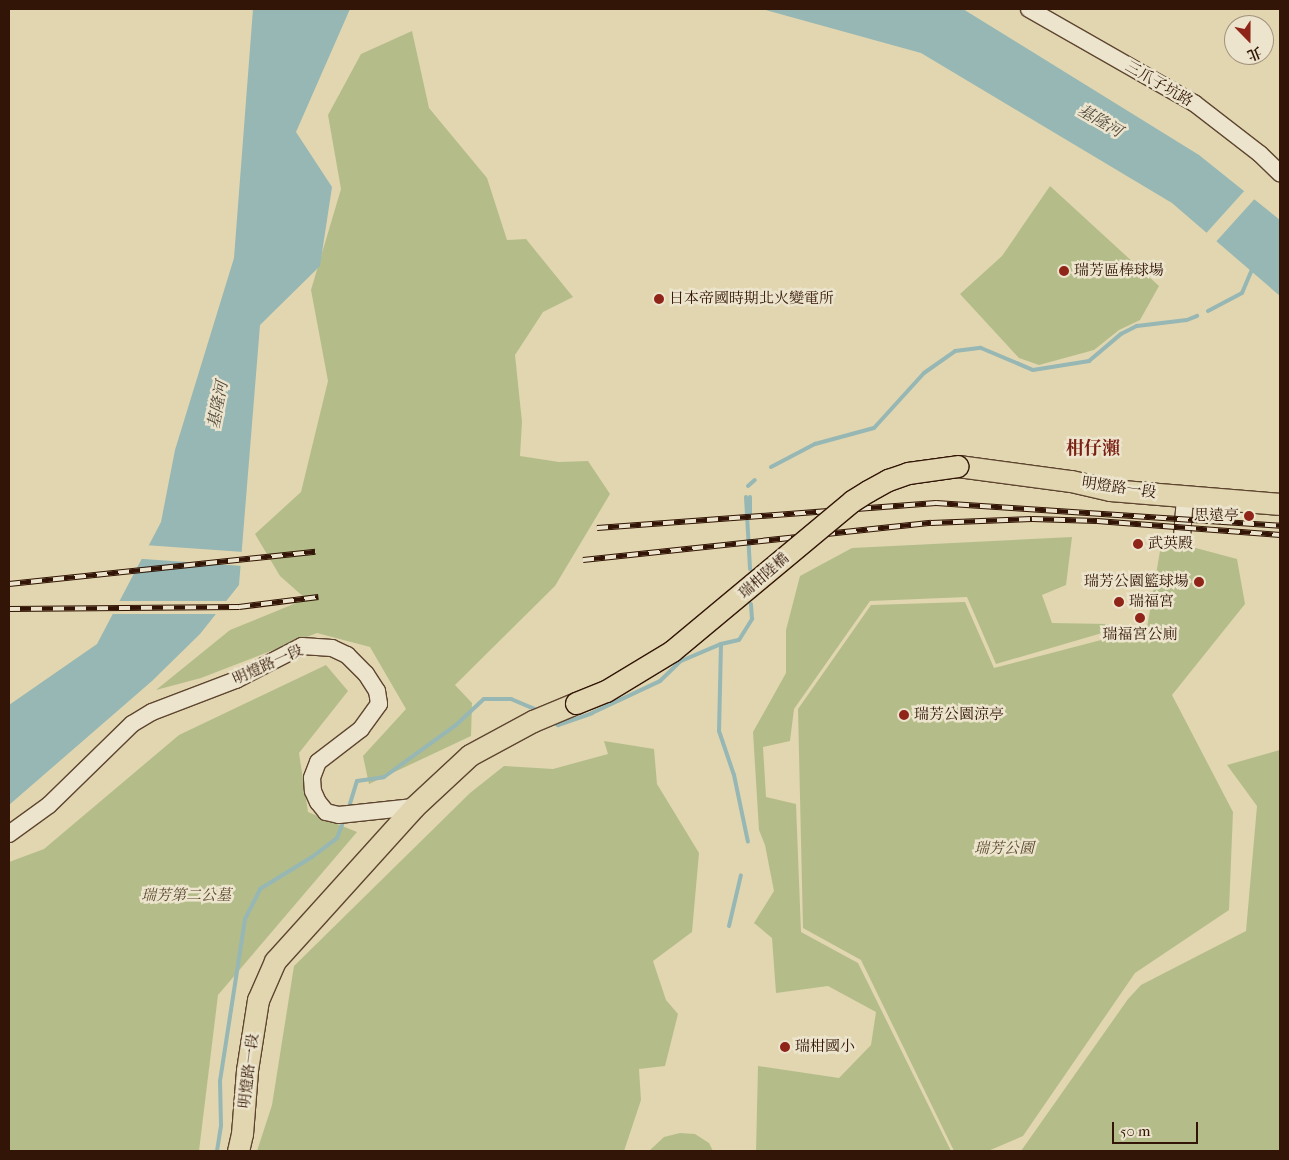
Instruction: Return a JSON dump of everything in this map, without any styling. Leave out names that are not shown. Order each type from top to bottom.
[{"type":"main road","name":"明燈路一段","points":[[958,466],[1073,482],[1110,490],[1280,504]]},
{"type":"main road","name":"瑞柑陸橋","points":[[576,703],[606,691],[672,651],[852,501],[868,491],[888,480],[908,473],[958,466]]},
{"type":"main road","name":"明燈路一段","points":[[238,1151],[242,1134],[247,1070],[258,1000],[275,961],[414,807],[470,755],[533,721],[576,703]]},
{"type":"street","name":"三爪子坑路","points":[[1029,9],[1194,103],[1260,154],[1280,173]]},
{"type":"street","points":[[968,459],[1045,470],[1110,490],[1060,488],[956,474],[913,480],[888,488],[875,486],[859,487],[906,466],[968,459]]},
{"type":"street","points":[[1182,537],[1185,497]]},
{"type":"street","name":"明燈路一段","points":[[9,834],[49,805],[132,724],[152,712],[236,680],[302,646],[332,648],[347,655],[366,674],[378,691],[379,704],[362,728],[318,762],[312,778],[313,791],[318,802],[326,812],[339,816],[414,807]]},
{"type":"green space","points":[[412,31],[429,108],[487,178],[507,240],[526,239],[573,297],[543,312],[515,355],[522,422],[520,456],[559,462],[588,461],[610,494],[555,586],[455,685],[472,703],[471,736],[369,784],[363,756],[406,709],[370,647],[317,633],[201,678],[156,690],[230,630],[306,599],[280,576],[255,534],[301,492],[328,381],[311,290],[341,189],[328,115],[361,54]]},
{"type":"green space","name":"瑞芳區棒球場","points":[[1050,186],[1159,286],[1140,320],[1119,330],[1094,350],[1039,365],[1019,358],[960,294],[1002,256]]},
{"type":"green space","points":[[1072,537],[1066,585],[1042,595],[1052,623],[1108,624],[1102,633],[996,664],[967,597],[870,601],[794,709],[790,741],[763,747],[766,797],[796,804],[801,932],[858,963],[951,1151],[756,1151],[758,1066],[839,1078],[871,1045],[876,1012],[828,986],[776,993],[772,938],[754,923],[774,891],[765,845],[759,830],[753,732],[786,673],[786,630],[800,576],[852,548]]},
{"type":"green space","name":"瑞芳公園","points":[[1162,539],[1237,559],[1245,604],[1172,695],[1233,812],[1229,910],[1135,973],[1023,1136],[988,1151],[954,1151],[861,960],[803,928],[798,709],[871,605],[965,602],[994,668],[1147,628]]},
{"type":"green space","name":"瑞芳第二公墓","points":[[326,665],[348,691],[299,753],[308,812],[357,832],[218,995],[199,1151],[9,1151],[9,862],[44,849],[179,735]]},
{"type":"green space","points":[[604,741],[654,749],[657,784],[699,853],[692,932],[653,961],[666,1000],[678,1014],[665,1066],[639,1069],[641,1100],[624,1151],[257,1151],[272,1105],[294,966],[470,793],[504,766],[553,769],[608,754]]},
{"type":"green space","points":[[1280,750],[1280,1151],[1021,1151],[1128,999],[1141,985],[1246,931],[1257,806],[1227,765]]},
{"type":"green space","points":[[680,1133],[695,1134],[709,1143],[713,1151],[649,1151],[664,1137]]},
{"type":"water","name":"基隆河","points":[[253,9],[350,9],[296,132],[332,187],[320,266],[260,325],[239,585],[200,634],[152,681],[9,805],[9,705],[97,644],[161,522],[175,450],[234,258]]},
{"type":"water","name":"基隆河","points":[[762,9],[963,9],[1199,155],[1280,220],[1280,296],[1172,203],[921,53]]},
{"type":"pier","points":[[1246,189],[1256,198],[1214,244],[1205,235]]},
{"type":"pier","points":[[137,545],[244,552],[243,566],[136,559]]},
{"type":"pier","points":[[117,601],[230,601],[219,614],[110,614]]},
{"type":"waterway","points":[[1208,311],[1242,293],[1253,267]]},
{"type":"waterway","points":[[771,467],[815,444],[874,428],[924,373],[955,351],[981,348],[1033,370],[1089,361],[1121,334],[1137,326],[1187,320],[1197,316]]},
{"type":"waterway","points":[[748,486],[755,480]]},
{"type":"waterway","points":[[746,497],[750,569]]},
{"type":"waterway","points":[[750,497],[750,513]]},
{"type":"waterway","points":[[555,723],[558,725],[592,713],[660,681],[681,661],[721,644],[739,640],[752,619],[751,604]]},
{"type":"waterway","points":[[721,644],[719,731],[734,775],[748,842]]},
{"type":"waterway","points":[[349,807],[357,781],[384,777],[456,725],[484,699],[511,699],[535,709]]},
{"type":"waterway","points":[[217,1151],[221,1125],[220,1081],[245,919],[260,889],[312,857],[337,838],[342,825]]},
{"type":"waterway","points":[[729,926],[741,875]]},
{"type":"railway","points":[[597,528],[936,503],[1280,526]]},
{"type":"railway","points":[[583,560],[931,523],[1032,519],[1097,521],[1280,535]]},
{"type":"railway","points":[[9,584],[315,552]]},
{"type":"railway","points":[[9,609],[239,607],[318,597]]},
{"type":"place","name":"瑞芳區棒球場","points":[[1064,271]]},
{"type":"place","name":"日本帝國時期北火變電所","points":[[659,299]]},
{"type":"place","name":"思遠亭","points":[[1249,516]]},
{"type":"place","name":"武英殿","points":[[1138,544]]},
{"type":"place","name":"瑞芳公園籃球場","points":[[1199,582]]},
{"type":"place","name":"瑞福宮","points":[[1119,602]]},
{"type":"place","name":"瑞福宮公廁","points":[[1140,618]]},
{"type":"place","name":"瑞芳公園涼亭","points":[[904,715]]},
{"type":"place","name":"瑞柑國小","points":[[785,1047]]},
{"type":"district","name":"柑仔瀨","points":[[1093,449]]}]
